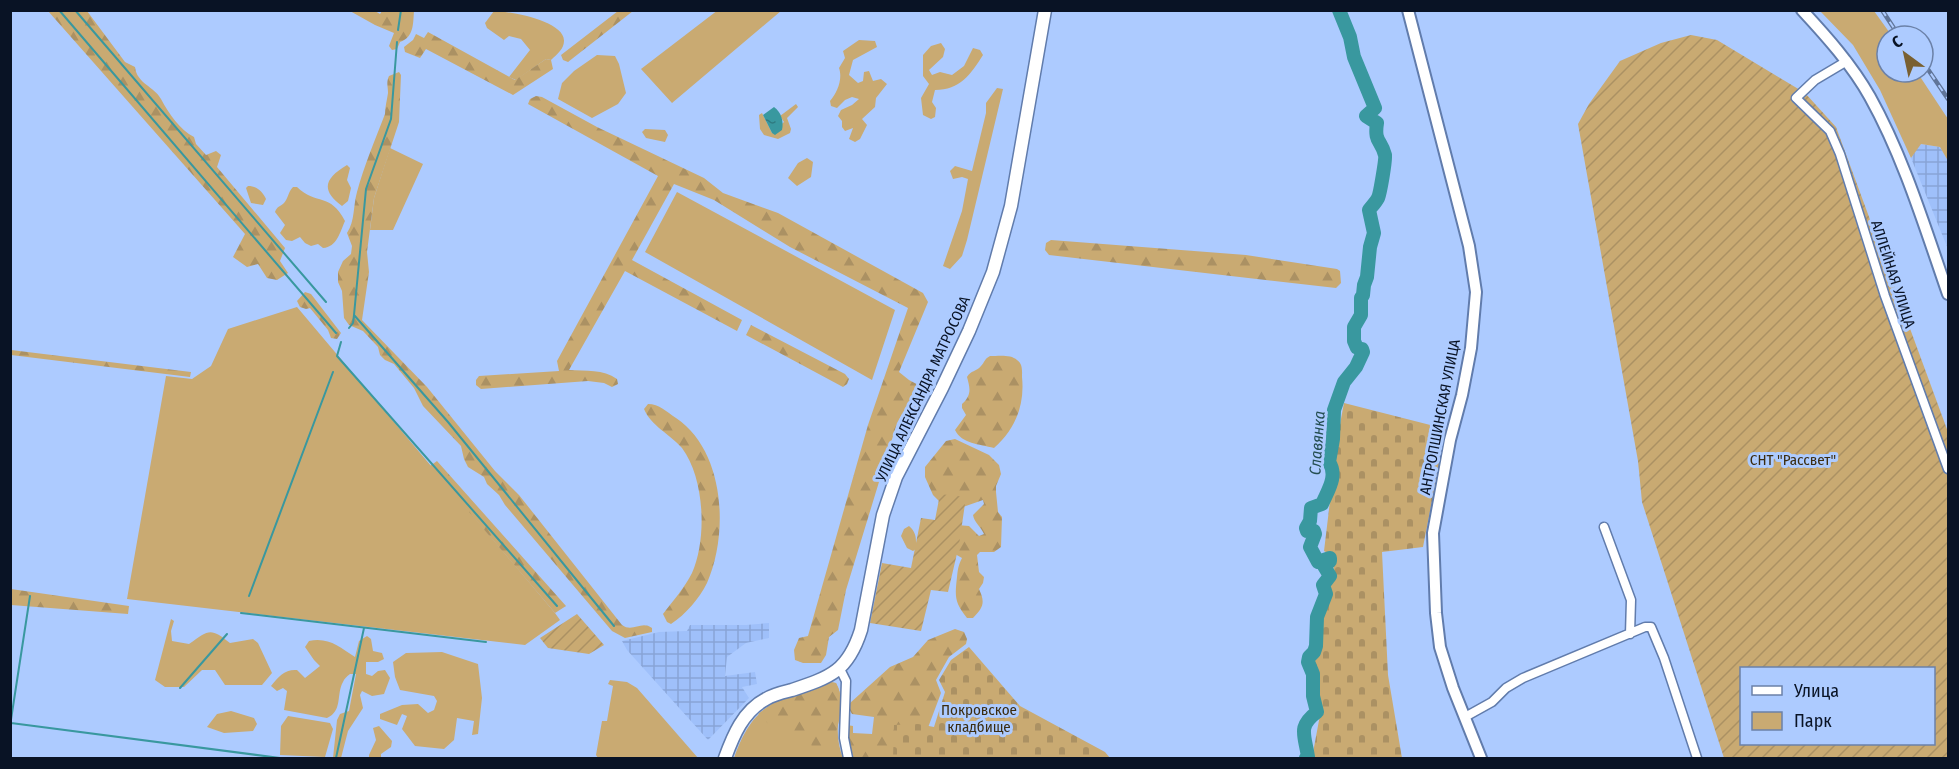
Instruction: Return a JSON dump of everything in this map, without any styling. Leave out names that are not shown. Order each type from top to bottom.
[{"type":"main road","name":"УЛИЦА АЛЕКСАНДРА МАТРОСОВА","points":[[840,669],[849,659],[861,630],[883,515],[896,477],[969,331],[993,272],[1011,206],[1045,10]]},
{"type":"main road","points":[[725,759],[739,726],[755,706],[766,699],[840,669]]},
{"type":"street","name":"АНТРОПШИНСКАЯ УЛИЦА","points":[[1408,10],[1469,246],[1476,292],[1471,348],[1450,440],[1433,533],[1436,613],[1440,647],[1453,688],[1481,759]]},
{"type":"street","points":[[1802,10],[1847,62],[1887,130],[1948,294]]},
{"type":"street","name":"АЛЛЕЙНАЯ УЛИЦА","points":[[1847,62],[1815,80],[1796,99],[1830,131],[1840,154],[1885,296],[1948,469]]},
{"type":"street","points":[[1604,526],[1631,600],[1630,634]]},
{"type":"street","points":[[1465,717],[1492,702],[1506,688],[1522,678],[1651,627],[1664,658],[1697,759]]},
{"type":"street","points":[[840,669],[846,681],[844,738],[848,759]]},
{"type":"shaded area","points":[[1920,144],[1940,147],[1948,161],[1948,249],[1911,158]]},
{"type":"shaded area","points":[[769,623],[769,638],[746,643],[727,657],[725,676],[755,672],[757,684],[742,687],[749,698],[708,740],[627,650],[622,641],[659,632],[687,631],[690,625]]},
{"type":"green space","points":[[718,10],[781,11],[672,103],[641,69]]},
{"type":"green space","points":[[48,11],[87,11],[125,62],[135,67],[142,81],[158,95],[175,121],[194,137],[196,144],[206,155],[216,151],[221,155],[217,167],[285,248],[280,261],[288,273],[277,280],[267,278],[258,264],[247,267],[233,257],[245,234]]},
{"type":"green space","points":[[350,11],[375,11],[380,14],[382,11],[414,11],[412,30],[405,40],[400,42],[397,49],[392,50],[389,46],[394,33]]},
{"type":"green space","points":[[494,11],[535,18],[556,28],[562,34],[563,46],[551,60],[546,59],[516,80],[509,77],[530,50],[521,39],[509,36],[504,40],[487,28],[485,23]]},
{"type":"green space","points":[[618,11],[633,11],[568,62],[563,60],[561,55]]},
{"type":"green space","points":[[1820,11],[1874,11],[1883,24],[1875,24],[1875,82],[1853,45]]},
{"type":"green space","points":[[428,32],[515,80],[546,59],[551,60],[553,69],[513,95],[426,49],[420,58],[405,52],[404,47],[413,40],[416,34],[424,38]]},
{"type":"green space","name":"СНТ \"Рассвет\"","points":[[1691,35],[1717,40],[1805,93],[1836,127],[1948,432],[1948,758],[1724,758],[1642,502],[1638,461],[1578,124],[1589,104],[1620,61],[1661,43]]},
{"type":"green space","points":[[859,40],[875,41],[877,47],[853,60],[849,75],[858,83],[863,81],[864,72],[869,71],[873,81],[881,79],[887,84],[876,98],[875,107],[862,119],[867,125],[860,139],[855,142],[849,139],[853,128],[845,131],[838,116],[841,110],[859,99],[852,97],[837,108],[831,106],[830,101],[839,86],[839,68],[845,58],[843,51]]},
{"type":"green space","points":[[941,43],[945,49],[943,57],[929,70],[932,75],[940,72],[952,75],[964,66],[973,48],[980,50],[983,55],[964,80],[951,87],[935,90],[932,102],[936,108],[935,117],[931,119],[923,115],[921,98],[929,84],[923,76],[923,55],[931,46]]},
{"type":"green space","points":[[597,55],[615,56],[626,93],[618,104],[592,118],[558,99],[562,83],[574,71]]},
{"type":"green space","points":[[399,72],[401,75],[399,122],[374,198],[367,252],[369,272],[362,320],[427,387],[495,471],[519,495],[622,625],[630,628],[644,625],[652,628],[652,632],[625,638],[612,631],[499,495],[487,484],[484,477],[468,467],[461,446],[423,406],[414,388],[394,364],[380,355],[378,347],[363,331],[349,325],[344,318],[338,272],[343,261],[351,254],[352,246],[347,233],[360,182],[385,114],[388,78]]},
{"type":"green space","points":[[1876,84],[1925,84],[1948,119],[1948,161],[1940,147],[1921,144],[1911,158]]},
{"type":"green space","points":[[997,88],[1003,89],[967,240],[962,256],[950,269],[943,266],[962,211],[968,179],[962,177],[953,179],[950,171],[955,166],[972,171],[986,113],[986,103]]},
{"type":"green space","points":[[536,96],[704,178],[723,193],[778,213],[923,293],[928,302],[899,372],[924,388],[926,392],[916,417],[911,421],[902,414],[897,423],[846,590],[838,630],[829,637],[826,655],[821,663],[803,663],[795,660],[794,650],[799,638],[808,636],[868,425],[908,308],[790,247],[714,200],[674,184],[632,260],[742,320],[737,331],[625,271],[569,370],[606,374],[617,379],[618,384],[612,387],[604,383],[588,381],[481,389],[476,385],[479,376],[559,371],[557,361],[658,176],[528,104],[530,99]]},
{"type":"green space","points":[[796,104],[798,107],[787,118],[790,133],[778,139],[764,135],[760,129],[759,115],[762,113],[772,133],[784,122],[780,116]]},
{"type":"green space","points":[[645,129],[665,130],[668,135],[665,142],[646,138],[642,132]]},
{"type":"green space","points":[[390,148],[423,164],[393,230],[370,230],[374,198]]},
{"type":"green space","points":[[807,158],[813,162],[811,177],[797,186],[788,178],[798,163]]},
{"type":"green space","points":[[347,165],[350,168],[347,180],[351,188],[348,201],[342,206],[330,195],[328,184],[334,175]]},
{"type":"green space","points":[[248,186],[257,188],[263,194],[266,199],[263,205],[251,203],[246,188]]},
{"type":"green space","points":[[293,187],[334,206],[339,212],[345,221],[332,245],[323,248],[318,244],[311,246],[300,237],[292,241],[286,240],[280,233],[285,225],[275,212],[283,204]]},
{"type":"green space","points":[[677,192],[895,310],[872,380],[645,252]]},
{"type":"green space","points":[[1051,240],[1246,255],[1337,269],[1340,271],[1341,283],[1336,288],[1049,255],[1045,250],[1046,243]]},
{"type":"green space","points":[[305,292],[311,294],[341,333],[337,339],[331,338],[328,330],[310,308],[300,307],[297,301]]},
{"type":"green space","points":[[297,307],[560,620],[525,645],[127,599],[166,376],[192,379],[211,366],[228,329]]},
{"type":"green space","points":[[751,325],[845,374],[849,379],[847,384],[843,387],[746,335]]},
{"type":"green space","points":[[11,350],[191,372],[190,377],[11,355]]},
{"type":"green space","points":[[990,356],[1014,358],[1022,370],[1023,387],[1020,407],[1013,425],[994,448],[966,441],[955,430],[966,415],[962,404],[969,391],[967,377]]},
{"type":"green space","points":[[1344,403],[1446,429],[1423,547],[1382,552],[1388,675],[1402,758],[1312,758],[1320,715],[1318,682],[1312,661],[1320,643],[1319,627],[1326,589],[1334,577],[1333,556],[1324,551]]},
{"type":"green space","points":[[648,404],[663,409],[692,433],[705,451],[718,494],[720,518],[718,541],[707,583],[692,606],[671,624],[667,622],[663,614],[692,573],[700,543],[701,509],[699,492],[690,461],[682,448],[647,415],[644,409]]},
{"type":"green space","points":[[955,439],[989,455],[999,465],[1001,474],[996,492],[998,512],[1002,517],[1001,547],[994,552],[980,552],[977,555],[979,572],[984,577],[979,589],[983,601],[973,618],[967,618],[956,599],[959,565],[962,558],[955,554],[957,525],[969,526],[979,536],[984,534],[973,515],[984,504],[983,500],[963,507],[943,505],[933,495],[925,477],[925,467],[946,441]]},
{"type":"green space","points":[[437,461],[566,606],[555,613],[430,466]]},
{"type":"green space","points":[[940,494],[966,497],[959,545],[948,592],[931,590],[921,631],[870,623],[882,563],[911,568],[921,518],[935,520]]},
{"type":"green space","points":[[909,526],[916,536],[916,549],[913,551],[907,548],[901,536],[904,529]]},
{"type":"green space","points":[[11,589],[129,606],[128,614],[11,605]]},
{"type":"green space","points":[[577,614],[604,645],[589,654],[548,648],[540,638]]},
{"type":"green space","points":[[171,619],[174,621],[171,631],[172,641],[189,644],[210,632],[218,634],[230,643],[253,639],[258,643],[272,673],[262,685],[225,685],[215,670],[202,670],[184,687],[165,687],[155,680]]},
{"type":"green space","points":[[955,629],[964,632],[967,639],[966,644],[949,657],[936,680],[941,693],[926,733],[953,758],[851,758],[847,725],[853,726],[853,733],[872,734],[874,717],[852,714],[849,709],[850,703],[890,667],[913,657],[928,640]]},
{"type":"green space","points":[[367,636],[371,639],[373,651],[382,653],[384,659],[378,662],[366,662],[366,674],[372,676],[378,671],[385,670],[390,678],[384,694],[372,696],[362,691],[360,695],[363,708],[348,731],[341,758],[333,758],[337,720],[340,714],[349,711],[356,674],[350,674],[344,680],[337,707],[327,718],[284,710],[287,691],[283,688],[277,691],[271,686],[285,672],[297,670],[305,678],[320,666],[305,647],[309,641],[328,642],[339,646],[355,657],[359,641]]},
{"type":"green space","name":"Покровское кладбище","points":[[969,647],[1020,706],[1105,752],[1110,758],[893,758],[894,725],[918,724],[934,727],[945,692],[939,680],[951,660]]},
{"type":"green space","points":[[442,652],[478,664],[482,698],[478,734],[472,735],[474,721],[457,718],[454,740],[444,749],[415,746],[402,729],[407,716],[402,714],[397,725],[380,719],[380,714],[402,705],[418,704],[428,713],[434,710],[437,701],[434,696],[400,690],[393,662],[406,653]]},
{"type":"green space","points":[[610,680],[627,682],[637,688],[698,758],[598,758],[596,755],[602,721],[607,721],[613,686],[608,684]]},
{"type":"green space","points":[[830,682],[836,683],[840,693],[838,733],[843,758],[734,758],[750,724],[770,706]]},
{"type":"green space","points":[[830,682],[836,683],[840,692],[841,711],[827,758],[813,758],[811,742],[773,728],[758,714],[774,702]]},
{"type":"green space","points":[[231,711],[254,718],[257,724],[253,731],[224,733],[207,727],[217,714]]},
{"type":"green space","points":[[288,716],[330,723],[333,729],[325,757],[280,755],[281,726]]},
{"type":"green space","points":[[379,726],[392,741],[391,747],[381,754],[381,758],[369,758],[376,740],[373,728]]},
{"type":"water","points":[[774,107],[783,123],[782,130],[775,135],[763,115]]},
{"type":"waterway","points":[[59,10],[336,333]]},
{"type":"waterway","points":[[75,10],[326,302]]},
{"type":"waterway","points":[[398,30],[401,10]]},
{"type":"waterway","name":"Славянка","points":[[1306,758],[1308,757],[1304,737],[1305,727],[1317,712],[1313,696],[1313,674],[1308,662],[1316,646],[1317,617],[1326,594],[1323,585],[1330,576],[1324,566],[1330,558],[1318,562],[1310,547],[1314,531],[1307,531],[1306,528],[1310,521],[1311,508],[1322,504],[1331,483],[1333,472],[1329,462],[1334,410],[1344,382],[1356,367],[1363,352],[1362,349],[1357,348],[1354,341],[1354,327],[1361,315],[1361,298],[1374,233],[1369,210],[1379,195],[1385,158],[1377,138],[1377,123],[1366,116],[1375,108],[1354,57],[1350,37],[1339,10]]},
{"type":"waterway","points":[[349,328],[353,323],[354,315],[366,189],[391,119],[397,42]]},
{"type":"waterway","points":[[354,315],[448,422],[614,626]]},
{"type":"waterway","points":[[341,342],[337,356],[557,606]]},
{"type":"waterway","points":[[249,596],[333,372]]},
{"type":"waterway","points":[[10,726],[30,596]]},
{"type":"waterway","points":[[241,613],[486,642]]},
{"type":"waterway","points":[[336,758],[364,628]]},
{"type":"waterway","points":[[180,688],[227,634]]},
{"type":"waterway","points":[[11,723],[280,758]]},
{"type":"railway","points":[[1882,10],[1891,24]]},
{"type":"railway","points":[[1935,80],[1948,99]]}]
